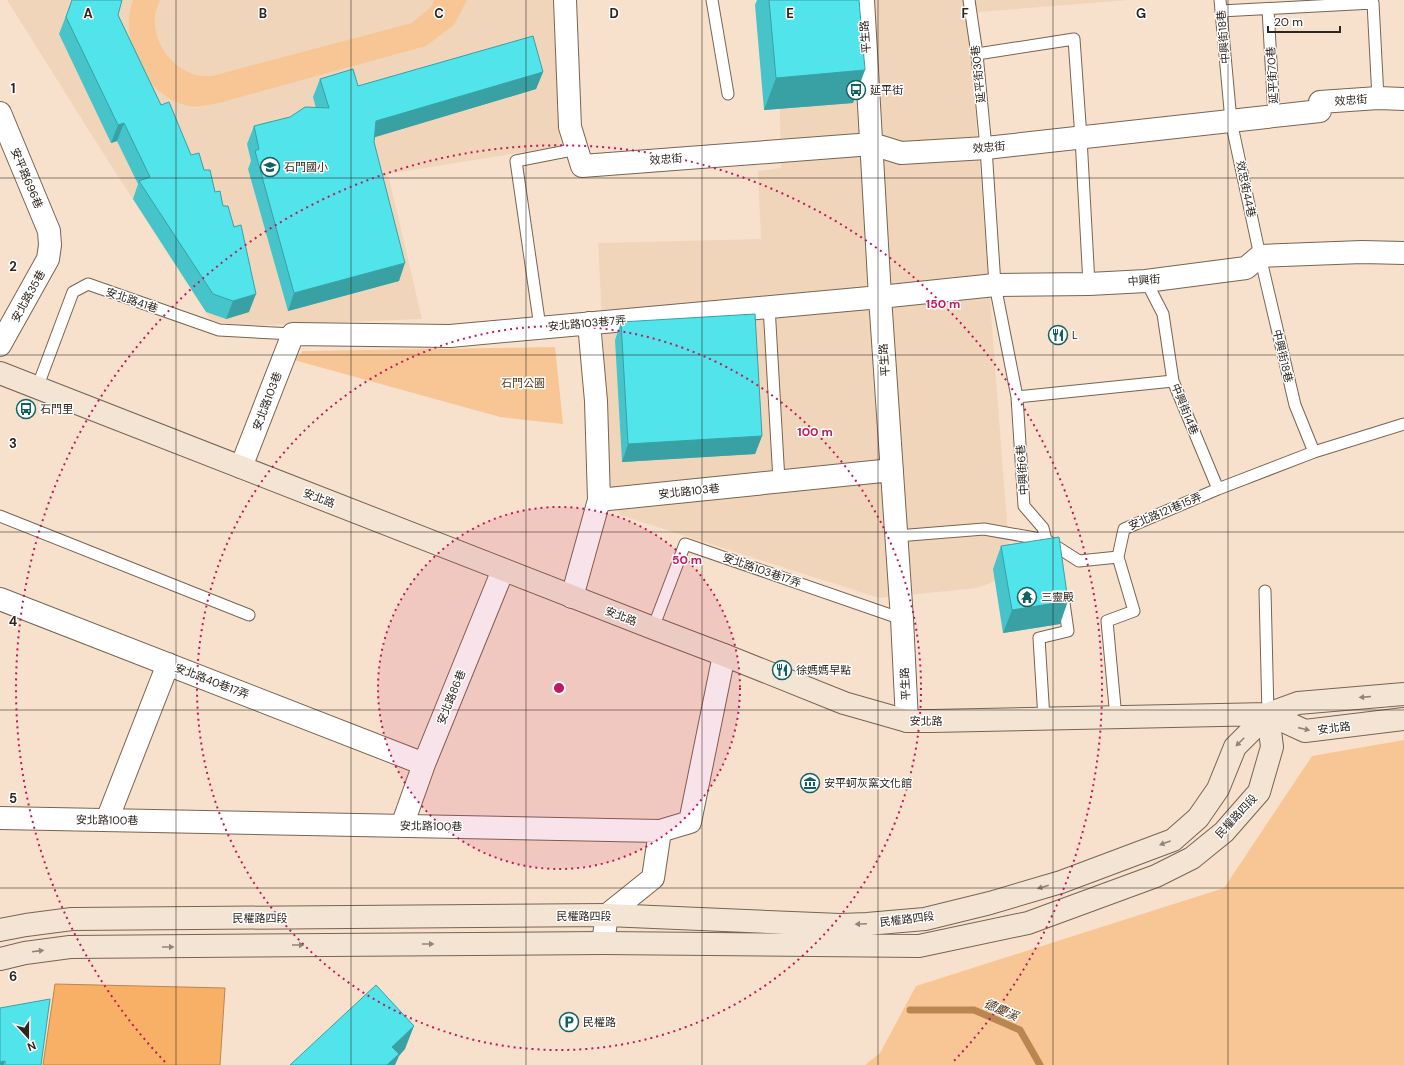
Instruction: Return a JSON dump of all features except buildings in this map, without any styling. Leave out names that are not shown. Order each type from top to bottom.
[{"type":"street","name":"效忠街","points":[[565,0],[570,127],[582,166],[872,144],[901,153],[986,148],[1320,111],[1320,102],[1378,98],[1404,99]]},
{"type":"street","name":"平生路","points":[[863,0],[880,297],[897,536],[907,721]]},
{"type":"street","name":"安平路696巷","points":[[0,113],[49,231],[50,245]]},
{"type":"street","name":"安北路35巷","points":[[0,345],[48,259],[50,245]]},
{"type":"street","points":[[1260,256],[1362,252],[1404,253]]},
{"type":"street","name":"中興街","points":[[880,297],[995,285],[1089,284],[1146,281],[1246,268],[1260,256]]},
{"type":"street","name":"安北路103巷7弄","points":[[293,334],[450,336],[880,297]]},
{"type":"street","points":[[572,597],[599,500],[596,401],[589,323]]},
{"type":"street","name":"安北路103巷","points":[[241,468],[293,334]]},
{"type":"street","name":"安北路","points":[[0,373],[844,703],[907,721],[1268,714],[1298,702],[1404,694]]},
{"type":"street","name":"安北路103巷","points":[[599,500],[892,470]]},
{"type":"street","name":"安北路86巷","points":[[402,826],[424,764],[503,570]]},
{"type":"street","name":"安北路40巷17弄","points":[[0,599],[424,764]]},
{"type":"street","name":"安北路100巷","points":[[0,818],[660,831],[690,822],[724,655]]},
{"type":"street","points":[[106,820],[168,664]]},
{"type":"street","name":"安北路","points":[[1268,714],[1305,731],[1404,720]]},
{"type":"street","name":"民權路四段","points":[[0,930],[72,919],[606,915],[796,924],[867,924],[925,919],[990,903],[1061,882],[1173,840],[1198,818],[1218,789],[1235,747],[1268,714]]},
{"type":"street","name":"民權路四段","points":[[0,959],[25,953],[70,947],[603,943],[919,946],[1028,923],[1156,876],[1192,858],[1224,832],[1259,792],[1272,747],[1268,714]]},
{"type":"street","points":[[603,943],[606,915],[653,878],[660,831]]},
{"type":"lane","points":[[712,0],[728,94]]},
{"type":"lane","name":"延平街30巷","points":[[969,0],[977,54],[986,148],[995,285]]},
{"type":"lane","points":[[1220,5],[1268,9],[1373,3],[1378,98]]},
{"type":"lane","name":"中興街18巷","points":[[1220,5],[1231,121]]},
{"type":"lane","name":"延平街70巷","points":[[1268,9],[1274,116]]},
{"type":"lane","points":[[977,54],[1074,39],[1089,284]]},
{"type":"lane","name":"效忠街44巷","points":[[1231,121],[1260,256]]},
{"type":"lane","points":[[540,328],[516,161],[577,149]]},
{"type":"lane","name":"中興街18巷","points":[[1260,256],[1295,405],[1314,452]]},
{"type":"lane","name":"中興街14巷","points":[[1146,281],[1163,314],[1173,381],[1218,489]]},
{"type":"lane","name":"安北路41巷","points":[[37,388],[73,292],[88,284],[219,330],[293,334]]},
{"type":"lane","name":"中興街6巷","points":[[995,285],[1017,397],[1024,506],[1043,528],[1046,540],[1057,558],[1058,565]]},
{"type":"lane","points":[[769,306],[779,481]]},
{"type":"lane","points":[[1017,397],[1173,381]]},
{"type":"lane","name":"安北路121巷15弄","points":[[1118,557],[1124,529],[1218,489],[1314,452],[1404,424]]},
{"type":"lane","points":[[0,516],[249,615]]},
{"type":"lane","points":[[897,536],[984,529],[1046,540],[1079,561],[1118,557],[1134,610],[1107,621],[1116,718]]},
{"type":"lane","name":"安北路103巷17弄","points":[[653,628],[686,544],[902,619]]},
{"type":"lane","points":[[1044,719],[1039,638],[1068,631],[1061,587]]},
{"type":"lane","points":[[1265,591],[1268,714]]},
{"type":"shaded area","name":"石門國小","points":[[7,0],[553,0],[560,146],[388,174],[422,319],[241,326],[210,320]]},
{"type":"shaded area","points":[[778,0],[1129,0],[968,13],[1011,575],[977,588],[879,598],[620,515],[611,492],[598,243],[761,239],[758,171],[781,168]]},
{"type":"shaded area","points":[[55,984],[225,988],[220,1065],[43,1065]]},
{"type":"green space","points":[[133,0],[160,0],[156,9],[155,25],[164,51],[176,65],[184,70],[195,75],[212,76],[412,23],[432,6],[434,0],[467,0],[454,25],[426,46],[219,103],[196,107],[173,100],[159,91],[138,65],[132,49],[129,33],[129,16]]},
{"type":"green space","name":"石門公園","points":[[555,347],[563,424],[500,417],[294,360],[303,351]]},
{"type":"green space","points":[[1404,740],[1404,1065],[865,1065],[880,1053],[916,986],[1224,888],[1312,756]]},
{"type":"waterway","name":"德慶溪","points":[[910,1010],[974,1010],[1020,1030],[1040,1065]]},
{"type":"place","name":"延平街","points":[[856,90]]},
{"type":"place","name":"石門國小","points":[[270,167]]},
{"type":"place","name":"L","points":[[1058,335]]},
{"type":"place","name":"石門里","points":[[26,409]]},
{"type":"place","name":"三靈殿","points":[[1027,597]]},
{"type":"place","name":"徐媽媽早點","points":[[782,670]]},
{"type":"place","name":"安平蚵灰窯文化館","points":[[810,783]]},
{"type":"place","name":"民權路","points":[[569,1022]]}]
